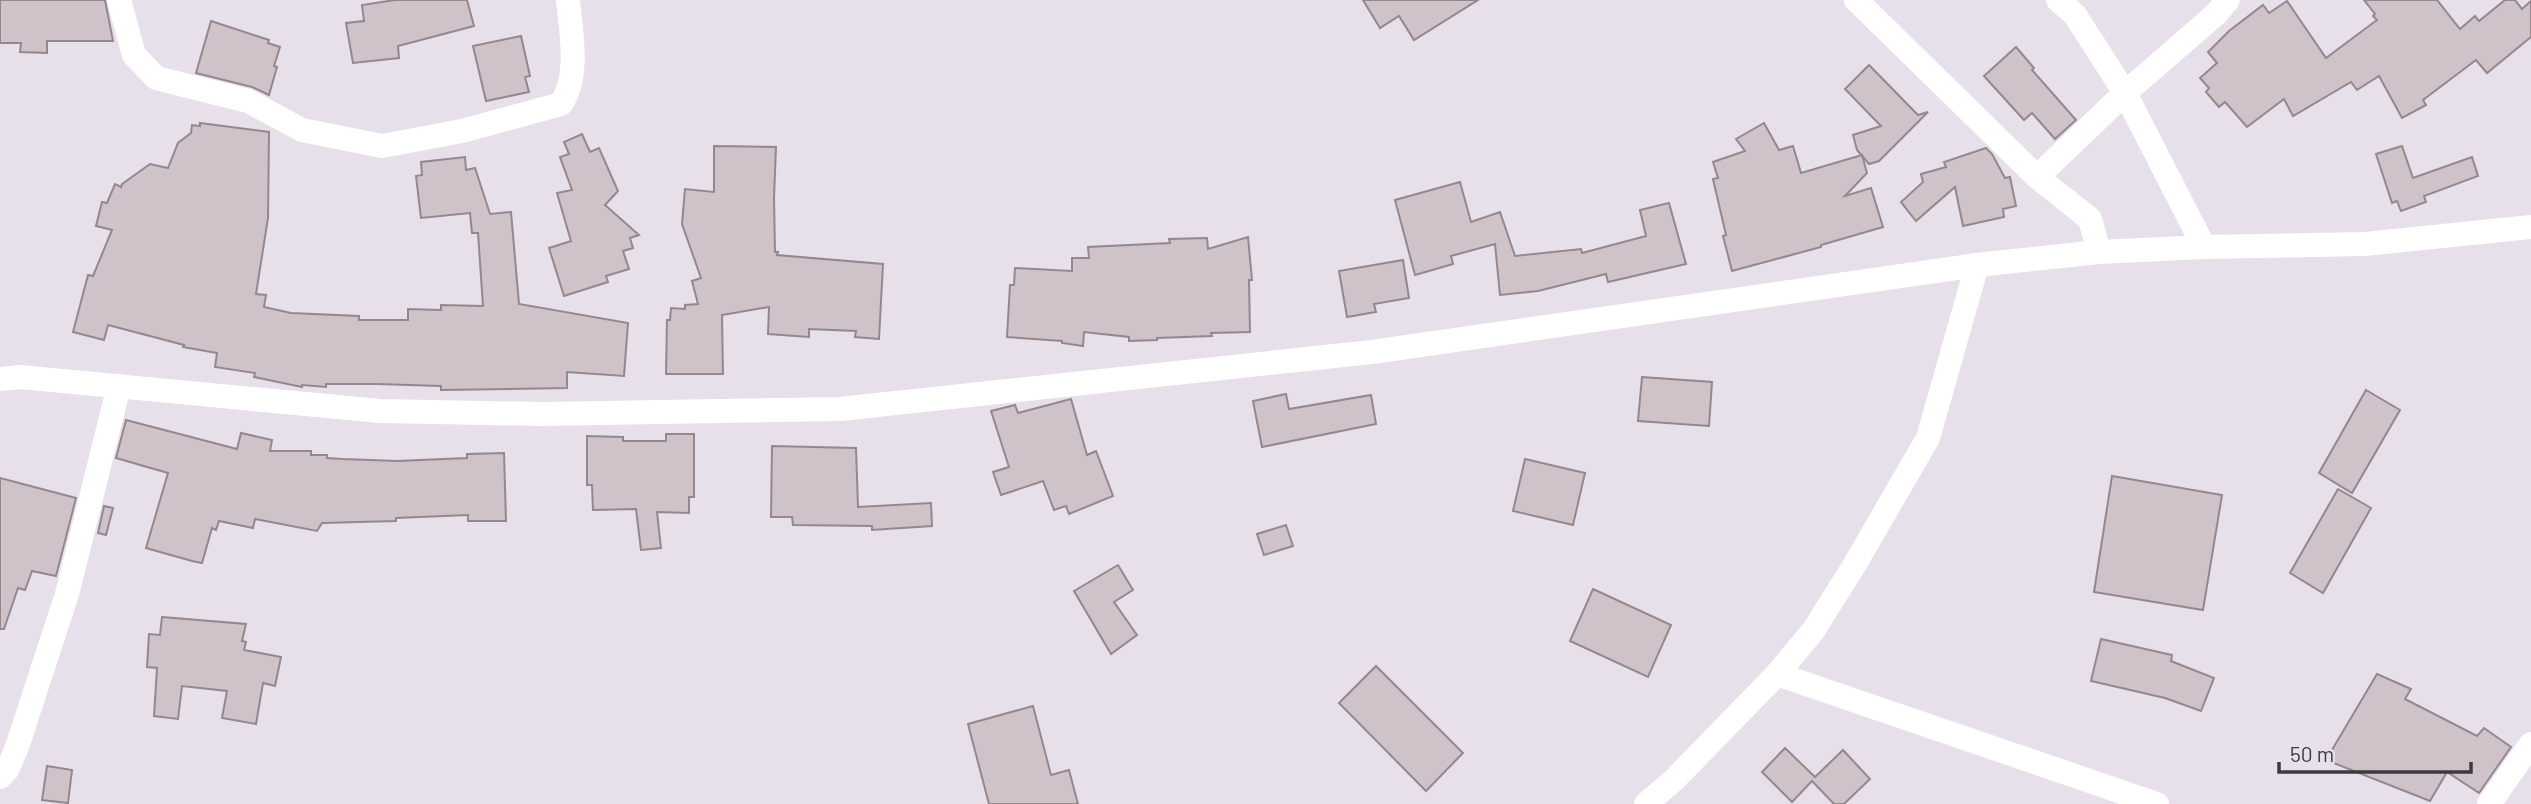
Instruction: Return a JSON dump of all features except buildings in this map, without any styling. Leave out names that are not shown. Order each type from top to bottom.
[{"type":"street","points":[[119,0],[134,55],[156,78],[248,101],[302,131],[382,146],[462,131],[561,104],[568,94],[572,52],[568,0]]},
{"type":"street","points":[[1856,0],[2038,177],[2090,219],[2099,252]]},
{"type":"street","points":[[2058,0],[2075,15],[2125,93],[2204,247]]},
{"type":"street","points":[[2038,177],[2125,93],[2217,14],[2228,0]]},
{"type":"street","points":[[0,379],[20,377],[380,411],[542,414],[840,409],[1372,352],[1977,265],[2099,252],[2365,244],[2531,227]]},
{"type":"street","points":[[1646,804],[1675,779],[1777,674],[1827,609],[1928,438],[1977,265]]},
{"type":"street","points":[[0,777],[7,770],[17,747],[67,594],[119,386]]},
{"type":"street","points":[[1777,674],[2157,804]]},
{"type":"street","points":[[2489,804],[2531,744]]}]
